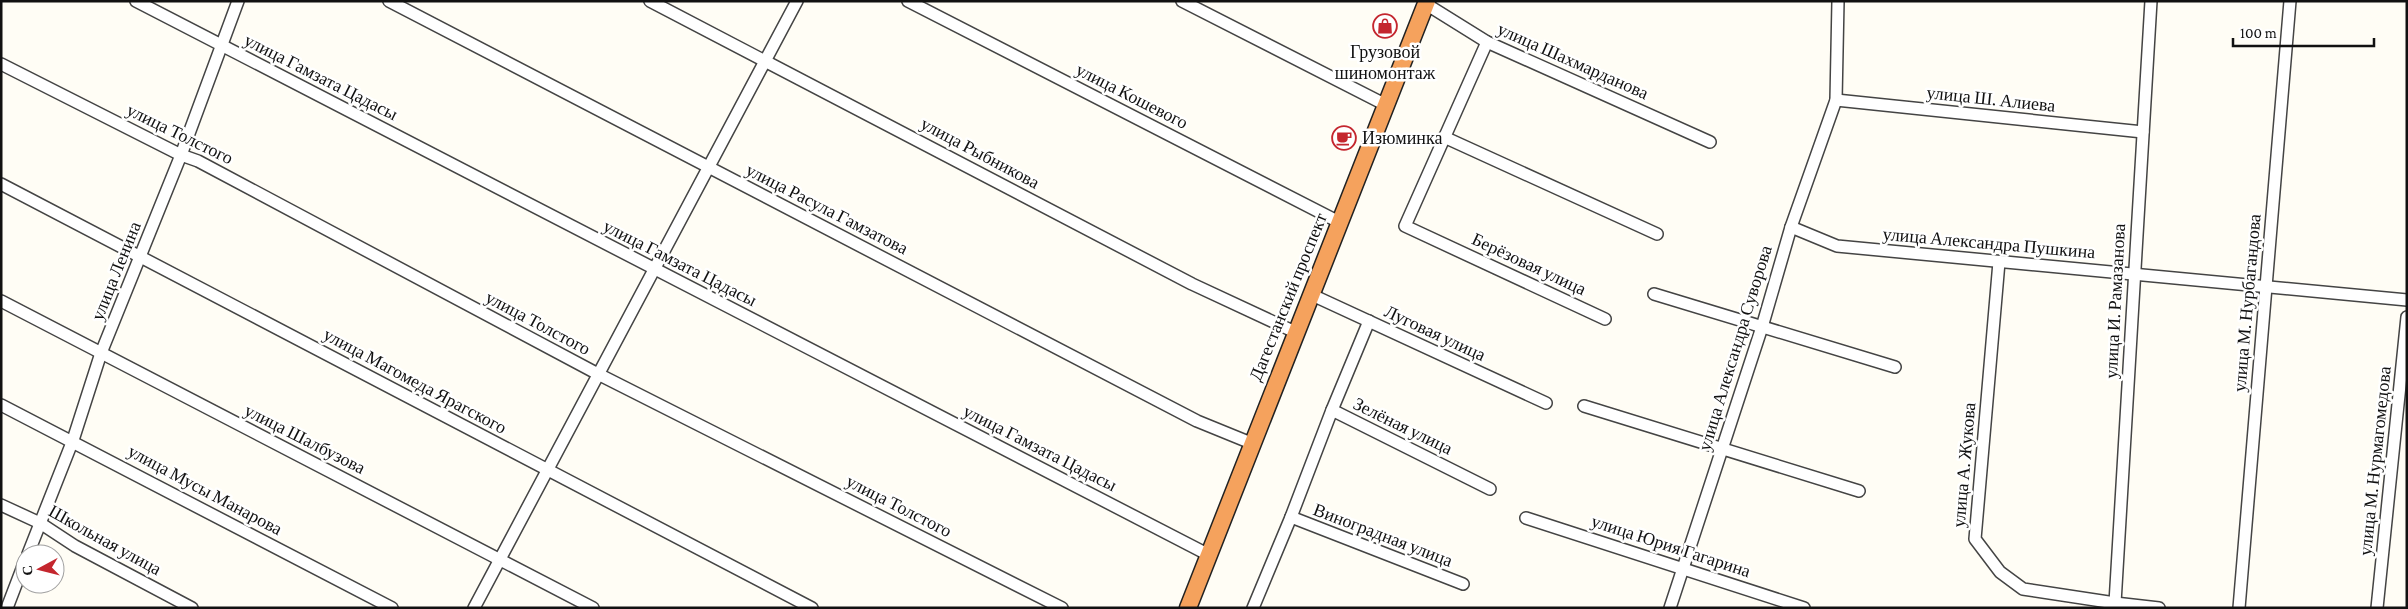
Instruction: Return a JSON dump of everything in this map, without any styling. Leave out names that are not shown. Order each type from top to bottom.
[{"type":"highway","name":"Дагестанский проспект","points":[[1188,608],[1251,443],[1426,3]]},
{"type":"street","name":"улица Гамзата Цадасы","points":[[136,1],[1209,555]]},
{"type":"street","name":"улица Ленина","points":[[32,544],[73,440],[101,353],[180,155],[238,1]]},
{"type":"street","name":"улица Расула Гамзатова","points":[[390,1],[1197,421],[1251,443]]},
{"type":"street","name":"улица Рыбникова","points":[[650,1],[1192,284],[1295,332]]},
{"type":"street","points":[[474,608],[797,1]]},
{"type":"street","name":"улица Кошевого","points":[[908,1],[1339,222]]},
{"type":"street","points":[[1182,1],[1386,105]]},
{"type":"street","name":"улица Александра Суворова","points":[[1670,608],[1762,326],[1791,227],[1836,100],[1838,1]]},
{"type":"street","name":"улица И. Рамазанова","points":[[2115,604],[2151,1]]},
{"type":"street","name":"улица М. Нурбагандова","points":[[2239,608],[2290,1]]},
{"type":"street","name":"улица Шахмарданова","points":[[1426,3],[1487,42],[1710,142]]},
{"type":"street","points":[[1487,42],[1444,137],[1499,160],[1657,234]]},
{"type":"street","name":"улица Толстого","points":[[1,64],[180,155],[198,161],[598,374],[1062,608]]},
{"type":"street","name":"улица Ш. Алиева","points":[[1836,100],[2143,132]]},
{"type":"street","name":"Берёзовая улица","points":[[1444,137],[1406,226],[1605,319]]},
{"type":"street","name":"улица Магомеда Ярагского","points":[[1,184],[812,608]]},
{"type":"street","name":"улица Александра Пушкина","points":[[1791,227],[1837,246],[2407,300]]},
{"type":"street","name":"улица А. Жукова","points":[[1999,262],[1975,539],[2000,572],[2023,589],[2115,604],[2160,608]]},
{"type":"street","name":"Луговая улица","points":[[1310,294],[1546,404]]},
{"type":"street","points":[[1654,294],[1895,367]]},
{"type":"street","name":"улица Шалбузова","points":[[1,301],[593,608]]},
{"type":"street","name":"улица М. Нурмагомедова","points":[[2377,608],[2407,317]]},
{"type":"street","name":"Зелёная улица","points":[[1369,321],[1332,410],[1490,489]]},
{"type":"street","name":"улица Мусы Манарова","points":[[1,405],[73,440],[392,608]]},
{"type":"street","points":[[1584,406],[1859,491]]},
{"type":"street","points":[[1252,608],[1291,518],[1332,410]]},
{"type":"street","name":"Школьная улица","points":[[1,505],[40,523],[75,546],[192,608]]},
{"type":"street","name":"Виноградная улица","points":[[1291,518],[1463,584]]},
{"type":"street","name":"улица Юрия Гагарина","points":[[1526,518],[1804,608]]},
{"type":"street","points":[[7,608],[15,587]]},
{"type":"place","name":"Грузовой шиномонтаж","points":[[1385,26]]},
{"type":"place","name":"Изюминка","points":[[1344,138]]}]
